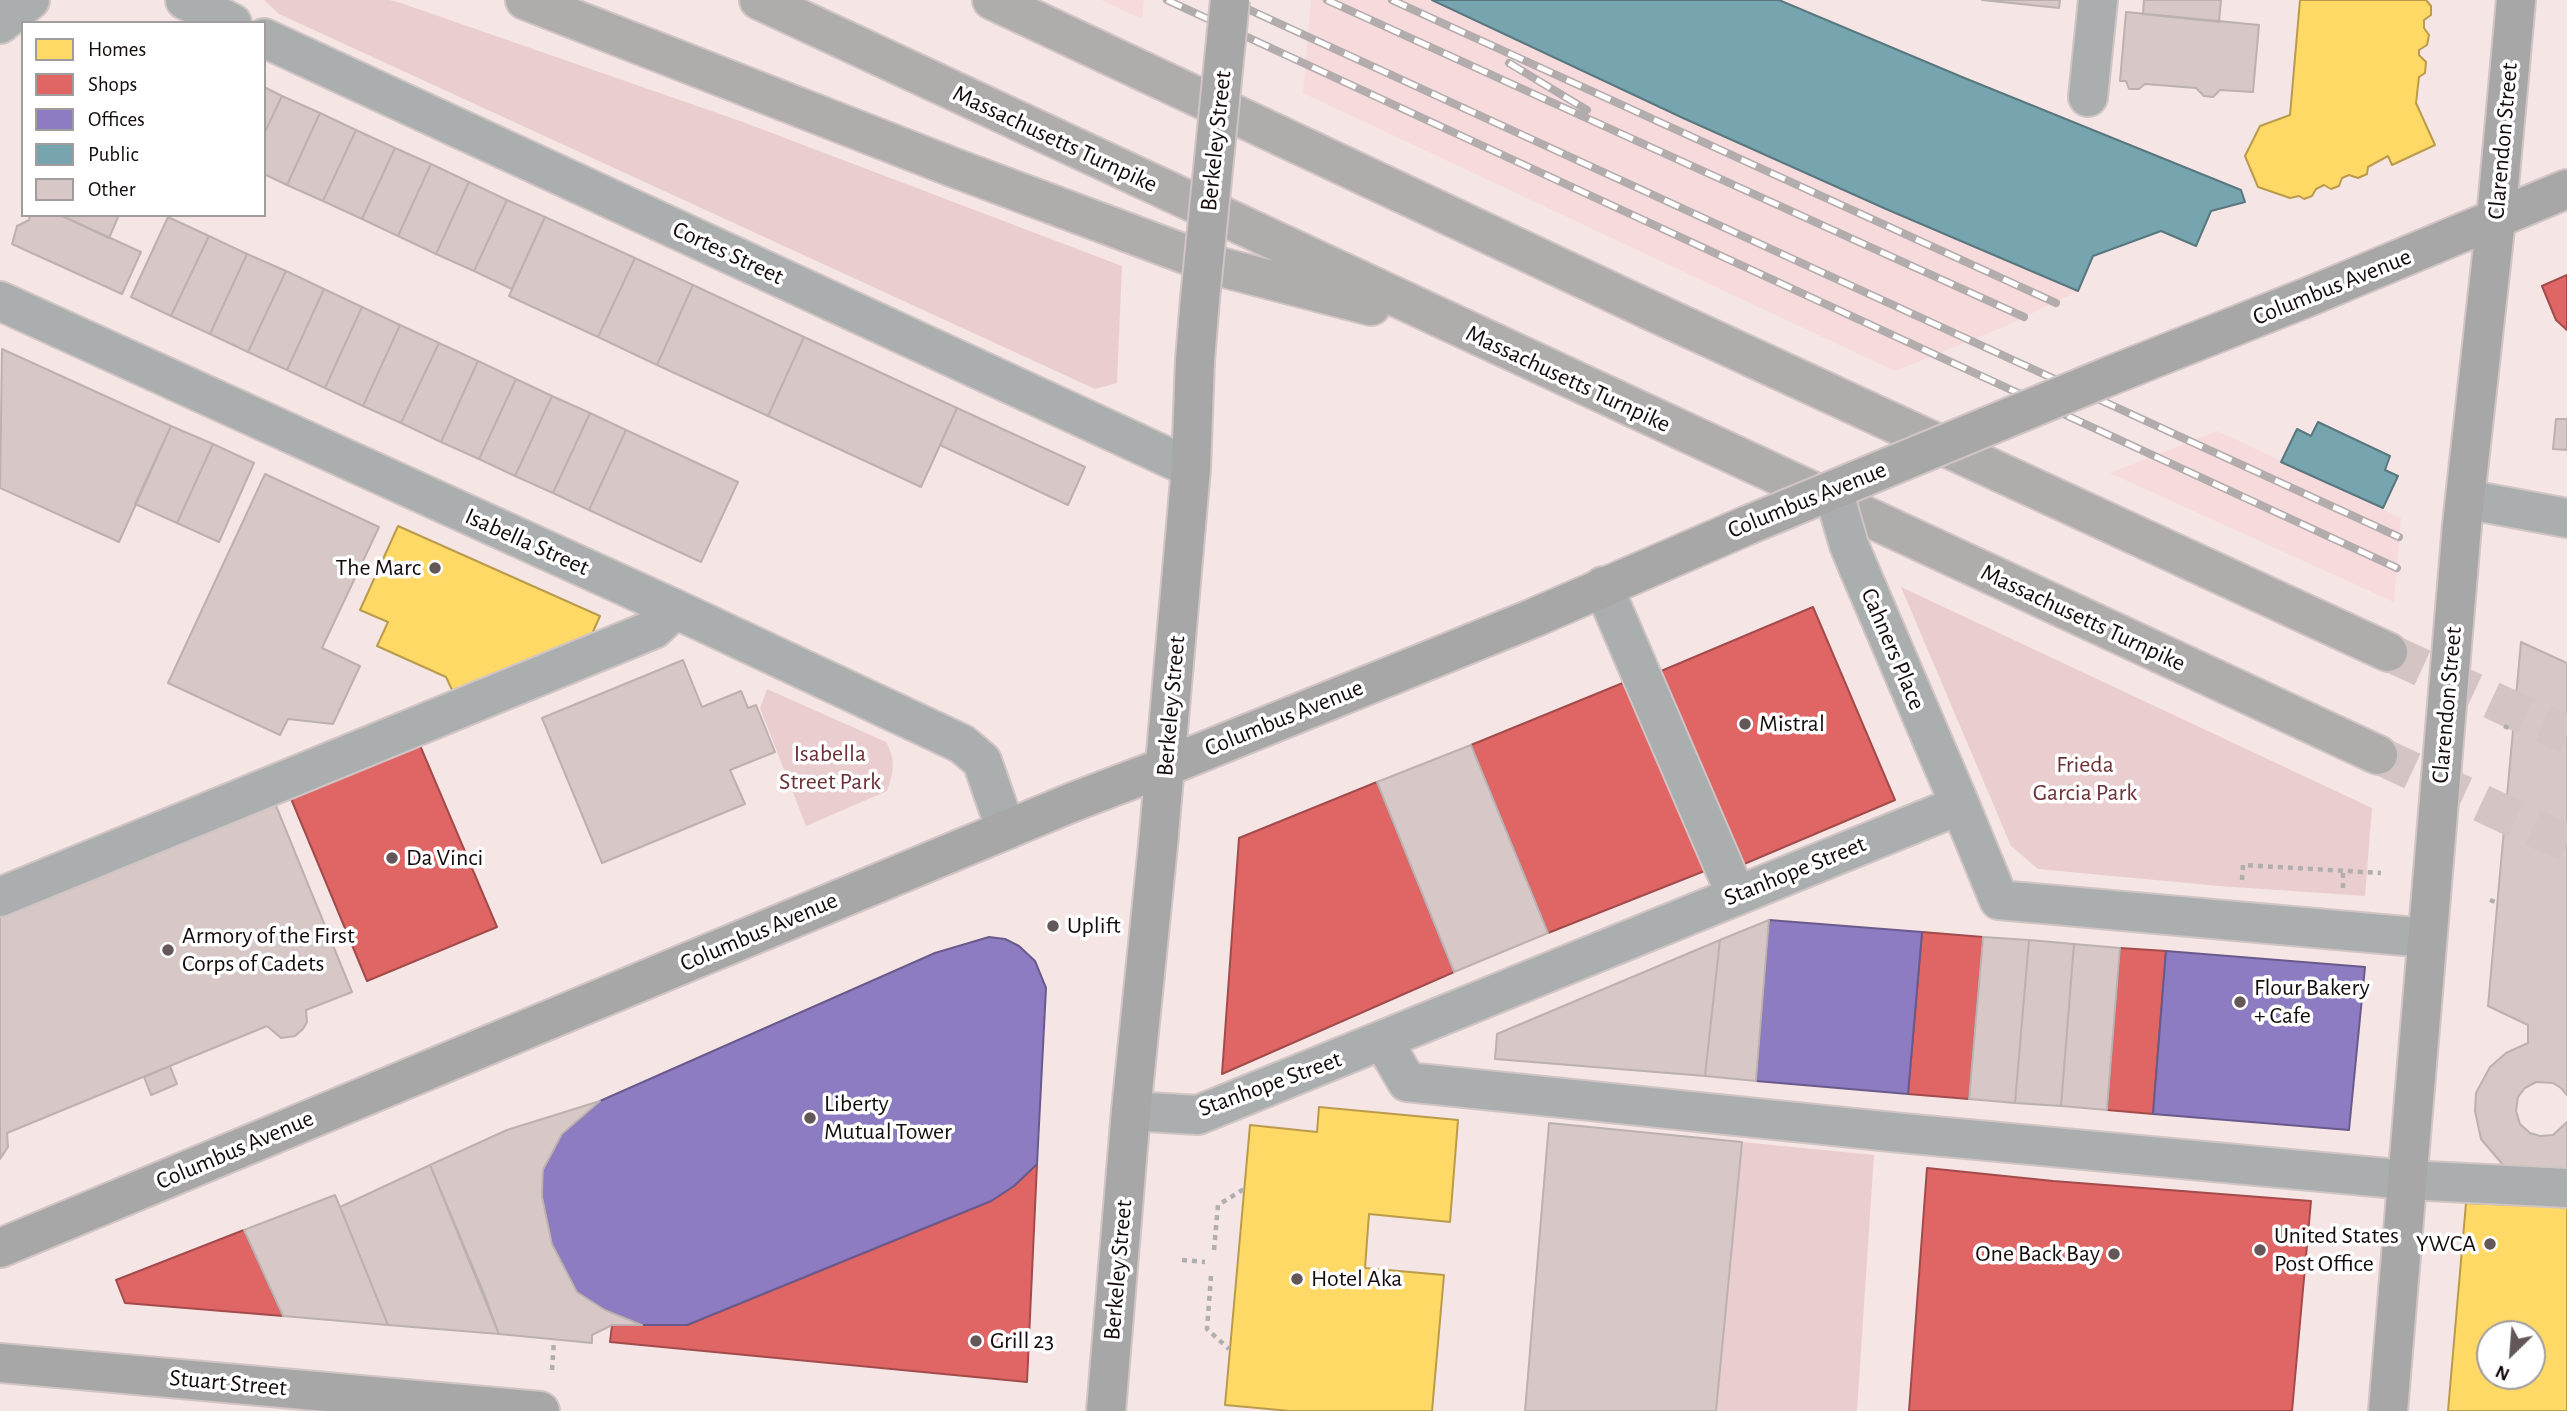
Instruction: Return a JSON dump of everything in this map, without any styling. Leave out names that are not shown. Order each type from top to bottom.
[{"type":"highway","points":[[525,0],[952,167],[1217,266],[1466,331]]},
{"type":"highway","name":"Massachusetts Turnpike","points":[[759,0],[2378,755]]},
{"type":"highway","points":[[992,0],[1656,313],[2388,652]]},
{"type":"main road","name":"Berkeley Street","points":[[1106,1411],[1191,468],[1200,299],[1230,0]]},
{"type":"main road","name":"Clarendon Street","points":[[2388,1411],[2465,499],[2496,219],[2516,0]]},
{"type":"main road","name":"Columbus Avenue","points":[[0,1248],[1006,830],[1531,619],[1748,525],[2567,189]]},
{"type":"main road","name":"Stuart Street","points":[[0,1363],[540,1411]]},
{"type":"street","points":[[0,24],[30,0]]},
{"type":"street","points":[[185,0],[228,21]]},
{"type":"street","points":[[2088,97],[2098,0]]},
{"type":"street","name":"Cortes Street","points":[[266,39],[1191,468]]},
{"type":"street","name":"Isabella Street","points":[[0,301],[676,609],[962,744],[982,761],[1006,830]]},
{"type":"street","name":"Cahners Place","points":[[1833,490],[1849,545],[1866,588],[1960,805]]},
{"type":"street","points":[[2465,499],[2567,518]]},
{"type":"street","points":[[1603,586],[1736,895]]},
{"type":"street","points":[[0,898],[654,629],[676,609]]},
{"type":"street","points":[[1960,805],[1998,900],[2427,938]]},
{"type":"street","name":"Stanhope Street","points":[[1131,1111],[1198,1115],[1960,805]]},
{"type":"street","points":[[1383,1041],[1407,1082],[1902,1133],[2408,1180],[2567,1188]]},
{"type":"path","points":[[2504,726],[2513,730]]},
{"type":"path","points":[[2242,882],[2244,865],[2381,873]]},
{"type":"path","points":[[2343,872],[2343,890]]},
{"type":"path","points":[[2490,900],[2498,903]]},
{"type":"path","points":[[1214,1250],[1218,1205],[1244,1189]]},
{"type":"path","points":[[1182,1260],[1205,1262]]},
{"type":"path","points":[[1211,1276],[1207,1329],[1230,1349]]},
{"type":"shaded area","points":[[1101,0],[1144,0],[1142,19]]},
{"type":"shaded area","points":[[1311,0],[1432,0],[1683,118],[2078,291],[2001,328],[1895,371],[1303,93]]},
{"type":"shaded area","points":[[2218,431],[2401,518],[2394,602],[2110,473]]},
{"type":"green space","points":[[264,0],[398,2],[743,122],[1122,266],[1117,383],[1095,389],[279,14]]},
{"type":"green space","name":"Frieda Garcia Park","points":[[1901,587],[2372,808],[2365,896],[2038,869],[2011,846]]},
{"type":"green space","name":"Isabella Street Park","points":[[767,689],[886,742],[893,766],[887,791],[806,826],[760,708]]},
{"type":"green space","points":[[1742,1142],[1874,1155],[1857,1411],[1716,1411]]},
{"type":"building: Homes","points":[[2300,0],[2426,0],[2431,6],[2431,15],[2424,20],[2424,28],[2429,35],[2427,45],[2419,50],[2419,55],[2426,62],[2425,73],[2419,77],[2416,103],[2435,145],[2392,165],[2388,156],[2368,167],[2367,174],[2358,178],[2349,175],[2342,178],[2339,186],[2331,189],[2324,185],[2316,189],[2312,196],[2304,199],[2299,196],[2290,198],[2258,187],[2245,156],[2260,126],[2290,115]]},
{"type":"building: Homes","name":"The Marc","points":[[398,526],[600,616],[592,634],[453,692],[446,677],[377,646],[388,622],[360,610]]},
{"type":"building: Homes","points":[[1319,1107],[1458,1120],[1450,1222],[1369,1214],[1365,1268],[1444,1275],[1432,1411],[1290,1411],[1225,1405],[1250,1125],[1317,1132]]},
{"type":"building: Homes","points":[[2466,1203],[2567,1207],[2567,1411],[2448,1411]]},
{"type":"building: Shops","points":[[2567,275],[2567,330],[2556,320],[2542,286]]},
{"type":"building: Shops","points":[[1813,607],[1895,800],[1737,867],[1654,674]]},
{"type":"building: Shops","points":[[1635,678],[1712,868],[1548,933],[1471,745]]},
{"type":"building: Shops","name":"Da Vinci","points":[[416,736],[497,927],[367,981],[287,789]]},
{"type":"building: Shops","points":[[1377,782],[1454,972],[1222,1074],[1239,838]]},
{"type":"building: Shops","points":[[1922,932],[1983,937],[1969,1099],[1908,1094]]},
{"type":"building: Shops","points":[[2120,948],[2166,951],[2153,1114],[2107,1110]]},
{"type":"building: Shops","points":[[1037,1164],[1027,1382],[610,1342],[612,1325],[687,1325],[991,1201],[1014,1186]]},
{"type":"building: Shops","name":"One Back Bay","points":[[1927,1168],[2053,1181],[2311,1201],[2292,1411],[1909,1411]]},
{"type":"building: Shops","points":[[244,1230],[283,1316],[125,1303],[116,1280]]},
{"type":"building: Offices","points":[[1769,920],[1922,932],[1908,1094],[1756,1081]]},
{"type":"building: Offices","name":"Liberty Mutual Tower","points":[[989,937],[1005,939],[1019,946],[1035,961],[1046,988],[1037,1164],[1014,1186],[991,1201],[687,1325],[642,1325],[605,1310],[577,1292],[552,1244],[542,1196],[543,1170],[562,1134],[600,1101],[935,953]]},
{"type":"building: Offices","points":[[2166,951],[2365,967],[2349,1130],[2153,1114]]},
{"type":"building: Public","points":[[1432,0],[1779,0],[2241,190],[2245,202],[2211,211],[2196,246],[2161,231],[2093,256],[2078,291],[1683,118]]},
{"type":"building: Public","points":[[2318,422],[2390,456],[2385,470],[2398,476],[2383,508],[2281,462],[2297,429],[2311,436]]},
{"type":"building: Other","points":[[1982,0],[2060,0],[2059,8]]},
{"type":"building: Other","points":[[2144,0],[2221,0],[2219,22],[2143,14]]},
{"type":"building: Other","points":[[2126,12],[2259,25],[2253,92],[2220,90],[2213,97],[2204,96],[2196,88],[2145,84],[2139,89],[2129,89],[2126,81],[2120,81]]},
{"type":"building: Other","points":[[266,88],[282,96],[266,130]]},
{"type":"building: Other","points":[[282,96],[320,113],[287,185],[266,175],[266,130]]},
{"type":"building: Other","points":[[320,113],[356,130],[323,201],[287,185]]},
{"type":"building: Other","points":[[356,130],[395,148],[362,219],[323,201]]},
{"type":"building: Other","points":[[395,148],[431,164],[398,236],[362,219]]},
{"type":"building: Other","points":[[431,164],[469,182],[436,254],[398,236]]},
{"type":"building: Other","points":[[469,182],[507,200],[474,271],[436,254]]},
{"type":"building: Other","points":[[507,200],[545,217],[512,289],[474,271]]},
{"type":"building: Other","points":[[30,217],[64,217],[141,252],[122,294],[12,244],[17,226]]},
{"type":"building: Other","points":[[64,217],[118,217],[109,238]]},
{"type":"building: Other","points":[[168,217],[209,236],[171,316],[131,297]]},
{"type":"building: Other","points":[[545,217],[635,258],[598,337],[509,296]]},
{"type":"building: Other","points":[[209,236],[247,254],[210,334],[171,316]]},
{"type":"building: Other","points":[[247,254],[286,271],[248,352],[210,334]]},
{"type":"building: Other","points":[[635,258],[693,285],[657,365],[598,337]]},
{"type":"building: Other","points":[[286,271],[324,289],[287,370],[248,352]]},
{"type":"building: Other","points":[[693,285],[804,337],[768,416],[657,365]]},
{"type":"building: Other","points":[[324,289],[362,307],[325,388],[287,370]]},
{"type":"building: Other","points":[[362,307],[400,325],[363,406],[325,388]]},
{"type":"building: Other","points":[[400,325],[439,343],[401,423],[363,406]]},
{"type":"building: Other","points":[[804,337],[957,408],[921,487],[768,416]]},
{"type":"building: Other","points":[[439,343],[478,361],[441,442],[401,423]]},
{"type":"building: Other","points":[[2,349],[171,426],[119,542],[0,488]]},
{"type":"building: Other","points":[[478,361],[516,379],[479,459],[441,442]]},
{"type":"building: Other","points":[[516,379],[552,396],[515,476],[479,459]]},
{"type":"building: Other","points":[[552,396],[590,413],[553,493],[515,476]]},
{"type":"building: Other","points":[[957,408],[1085,467],[1068,505],[940,445]]},
{"type":"building: Other","points":[[590,413],[626,430],[589,510],[553,493]]},
{"type":"building: Other","points":[[2556,419],[2567,419],[2567,450],[2553,449]]},
{"type":"building: Other","points":[[171,426],[213,444],[177,523],[135,504]]},
{"type":"building: Other","points":[[626,430],[738,482],[701,562],[589,510]]},
{"type":"building: Other","points":[[213,444],[254,463],[219,542],[177,523]]},
{"type":"building: Other","points":[[265,474],[379,527],[322,648],[360,666],[333,724],[288,719],[280,735],[168,683]]},
{"type":"building: Other","points":[[2521,642],[2567,663],[2567,1095],[2553,1083],[2536,1082],[2525,1088],[2518,1097],[2516,1111],[2520,1124],[2530,1133],[2540,1136],[2553,1135],[2567,1122],[2567,1174],[2504,1166],[2481,1139],[2475,1111],[2476,1093],[2490,1067],[2506,1053],[2528,1043],[2528,1025],[2488,1006]]},
{"type":"building: Other","points":[[683,660],[702,707],[741,691],[748,708],[756,705],[775,752],[730,770],[745,804],[602,863],[542,718]]},
{"type":"building: Other","points":[[1471,745],[1548,933],[1454,972],[1377,782]]},
{"type":"building: Other","name":"Armory of the First Corps of Cadets","points":[[272,796],[352,992],[306,1010],[307,1022],[295,1036],[281,1038],[267,1026],[7,1133],[8,1147],[0,1159],[0,907]]},
{"type":"building: Other","points":[[1769,920],[1756,1081],[1705,1076],[1720,940]]},
{"type":"building: Other","points":[[1983,937],[2029,940],[2015,1103],[1969,1099]]},
{"type":"building: Other","points":[[1720,940],[1705,1076],[1495,1059],[1497,1034]]},
{"type":"building: Other","points":[[2029,940],[2074,944],[2061,1106],[2015,1103]]},
{"type":"building: Other","points":[[2074,944],[2120,948],[2107,1110],[2061,1106]]},
{"type":"building: Other","points":[[170,1066],[177,1084],[151,1095],[144,1077]]},
{"type":"building: Other","points":[[600,1101],[562,1134],[543,1170],[542,1196],[552,1244],[577,1292],[605,1310],[642,1325],[612,1325],[592,1335],[592,1343],[499,1334],[430,1165],[507,1130]]},
{"type":"building: Other","points":[[1549,1123],[1742,1142],[1716,1411],[1525,1411]]},
{"type":"building: Other","points":[[430,1165],[499,1334],[388,1325],[340,1207]]},
{"type":"building: Other","points":[[335,1195],[388,1325],[283,1316],[244,1230]]},
{"type":"tunnel","points":[[2388,652],[2567,735]]},
{"type":"tunnel","points":[[2378,755],[2567,843]]},
{"type":"railway","points":[[1167,0],[2397,568]]},
{"type":"railway","points":[[1228,0],[2399,537]]},
{"type":"railway","points":[[1327,0],[2024,317]]},
{"type":"railway","points":[[1392,0],[2056,303]]},
{"type":"railway","points":[[1509,63],[1587,110]]},
{"type":"place","name":"The Marc","points":[[435,568]]},
{"type":"place","name":"Mistral","points":[[1745,724]]},
{"type":"place","name":"Da Vinci","points":[[392,858]]},
{"type":"place","name":"Uplift","points":[[1053,926]]},
{"type":"place","name":"Armory of the First Corps of Cadets","points":[[168,950]]},
{"type":"place","name":"Flour Bakery + Cafe","points":[[2240,1002]]},
{"type":"place","name":"Liberty Mutual Tower","points":[[810,1118]]},
{"type":"place","name":"YWCA","points":[[2490,1244]]},
{"type":"place","name":"United States Post Office","points":[[2260,1250]]},
{"type":"place","name":"One Back Bay","points":[[2114,1254]]},
{"type":"place","name":"Hotel Aka","points":[[1297,1279]]},
{"type":"place","name":"Grill 23","points":[[976,1341]]}]
